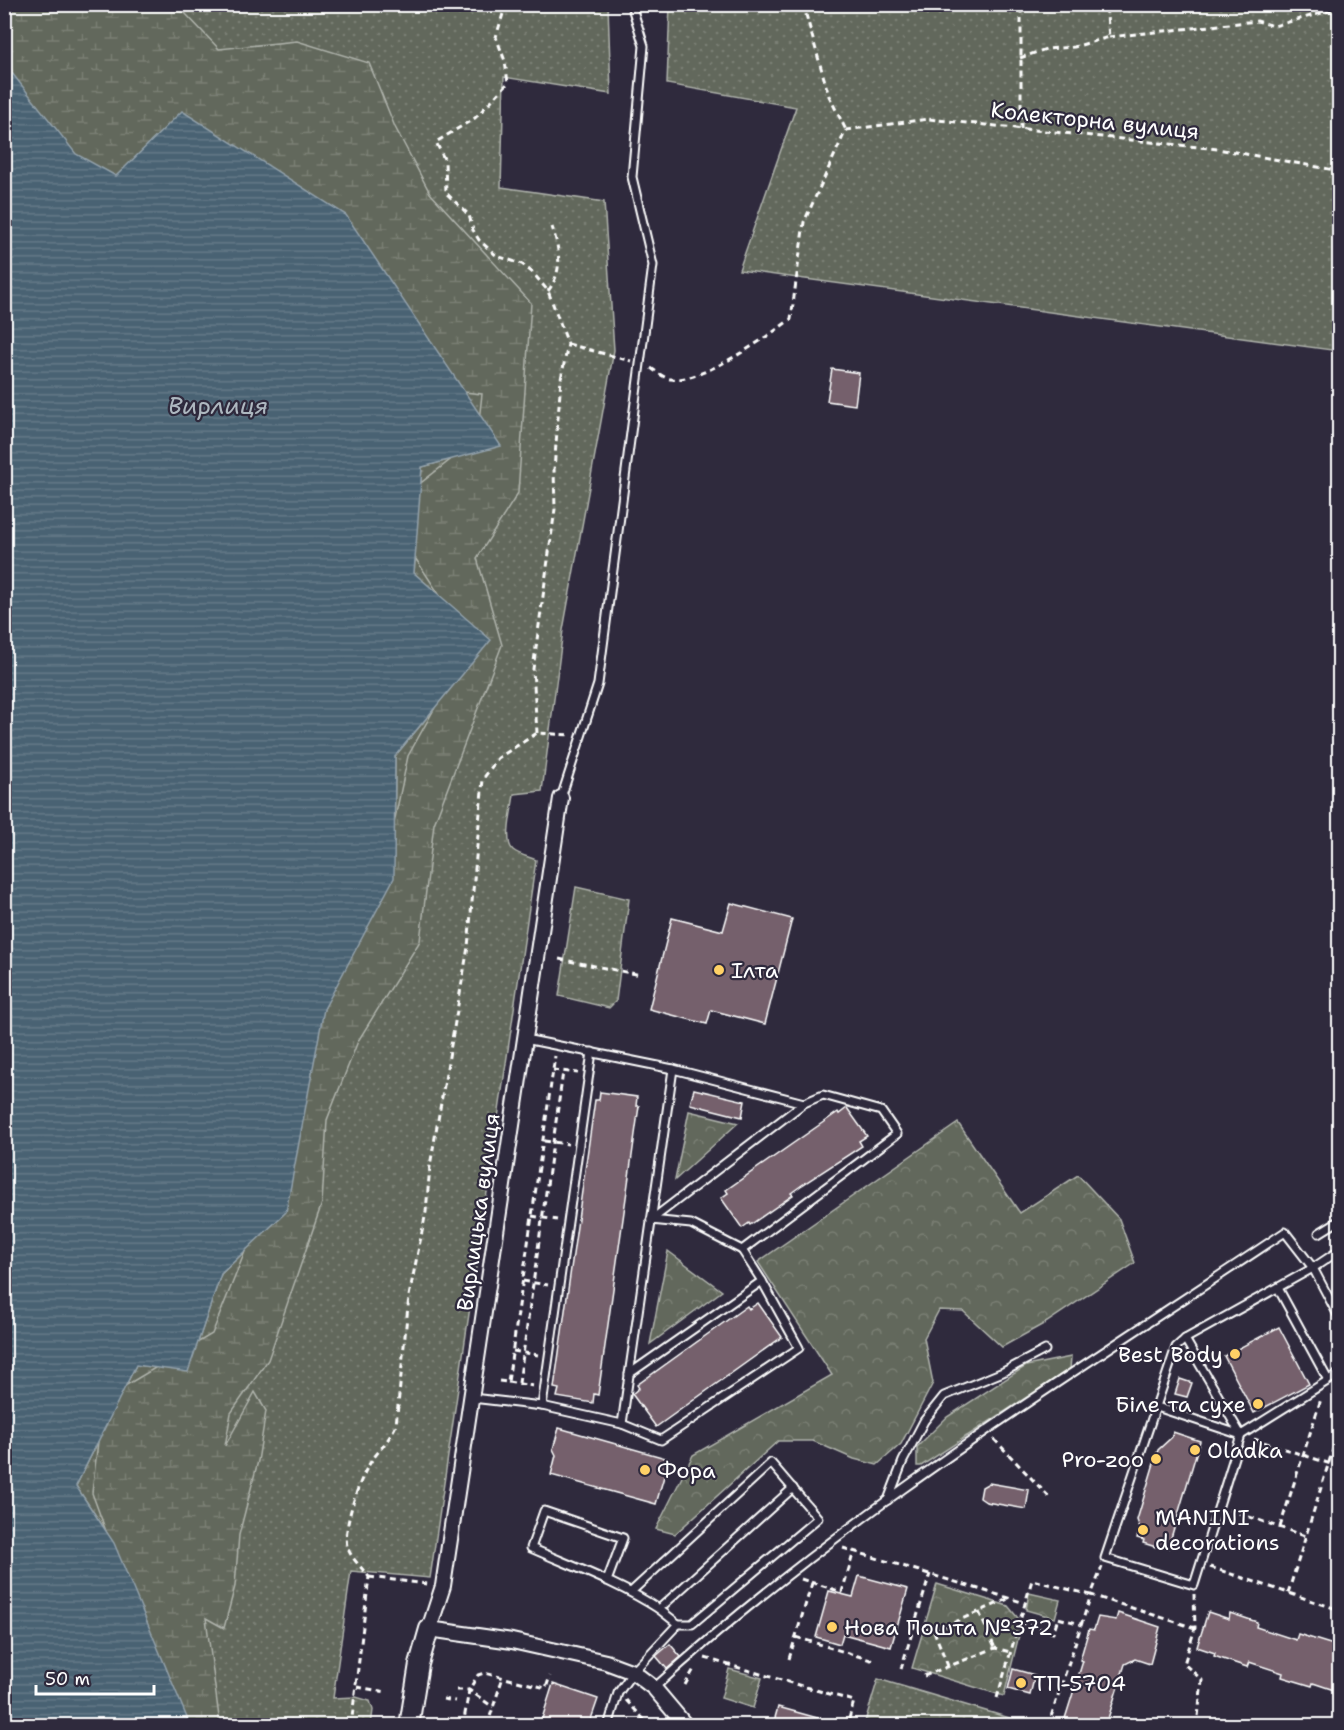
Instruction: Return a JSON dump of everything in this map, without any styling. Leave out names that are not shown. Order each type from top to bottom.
[{"type":"street","name":"Вирлицька вулиця","points":[[429,1629],[443,1586],[561,798]]},
{"type":"street","points":[[409,1725],[419,1664],[429,1629],[473,1634],[591,1657],[633,1672],[654,1688],[686,1725]]},
{"type":"lane","points":[[561,798],[598,684],[653,265],[632,177],[644,46],[631,4]]},
{"type":"lane","points":[[525,1039],[673,1069],[804,1103]]},
{"type":"lane","points":[[542,1406],[557,1286],[592,1052]]},
{"type":"lane","points":[[622,1424],[673,1069]]},
{"type":"lane","points":[[651,1220],[804,1103],[823,1095],[881,1111],[897,1134],[742,1250]]},
{"type":"lane","points":[[472,1398],[542,1406],[622,1424],[660,1440],[800,1348],[742,1250],[691,1224],[651,1220]]},
{"type":"lane","points":[[1319,1233],[1340,1220]]},
{"type":"lane","points":[[654,1688],[789,1575],[888,1500],[1285,1232],[1313,1268],[1340,1319]]},
{"type":"lane","points":[[1340,1250],[1313,1268],[1185,1339],[1172,1354],[1105,1558],[1194,1585],[1241,1435],[1340,1372]]},
{"type":"lane","points":[[629,1374],[762,1281]]},
{"type":"lane","points":[[1278,1288],[1328,1380]]},
{"type":"lane","points":[[1185,1339],[1241,1435]]},
{"type":"lane","points":[[888,1500],[903,1461],[924,1421],[944,1396],[1003,1372],[1045,1350]]},
{"type":"lane","points":[[1154,1406],[1241,1435]]},
{"type":"lane","points":[[607,1581],[623,1538],[544,1511],[531,1548],[607,1581],[632,1591],[678,1624],[692,1624],[818,1518],[771,1463],[632,1591]]},
{"type":"lane","points":[[659,1609],[793,1488]]},
{"type":"lane","points":[[608,1725],[618,1694],[633,1672],[678,1624]]},
{"type":"path","points":[[506,4],[496,37],[505,61],[508,83],[475,118],[436,142],[445,161],[446,193],[470,215],[472,230],[479,240],[497,255],[522,264],[548,291],[568,344],[561,379],[554,470],[555,509],[533,669],[537,733]]},
{"type":"path","points":[[568,344],[640,364],[670,380],[688,378],[755,347],[791,319],[804,222],[846,130],[829,96],[803,4]]},
{"type":"path","points":[[1020,129],[1021,4]]},
{"type":"path","points":[[1106,4],[1109,37]]},
{"type":"path","points":[[1020,58],[1046,49],[1074,47],[1109,37],[1257,21],[1274,26],[1340,8]]},
{"type":"path","name":"Колекторна вулиця","points":[[846,130],[928,119],[1218,149],[1340,171]]},
{"type":"path","points":[[548,291],[557,279],[559,266],[552,227]]},
{"type":"path","points":[[351,1725],[369,1577],[347,1546],[347,1532],[352,1506],[367,1468],[389,1441],[396,1425],[409,1296],[426,1212],[430,1166],[468,947],[483,778],[498,759],[537,733],[583,736]]},
{"type":"path","points":[[559,959],[641,975]]},
{"type":"path","points":[[508,1382],[557,1045]]},
{"type":"path","points":[[553,1070],[588,1074]]},
{"type":"path","points":[[519,1383],[563,1072]]},
{"type":"path","points":[[543,1141],[578,1145]]},
{"type":"path","points":[[532,1216],[567,1221]]},
{"type":"path","points":[[523,1281],[557,1286]]},
{"type":"path","points":[[513,1351],[548,1356]]},
{"type":"path","points":[[1280,1527],[1328,1380]]},
{"type":"path","points":[[499,1381],[544,1387]]},
{"type":"path","points":[[1288,1593],[1340,1426]]},
{"type":"path","points":[[987,1431],[1051,1499]]},
{"type":"path","points":[[1241,1435],[1340,1467]]},
{"type":"path","points":[[1219,1506],[1305,1536]]},
{"type":"path","points":[[830,1544],[1025,1603]]},
{"type":"path","points":[[789,1575],[842,1592],[854,1551]]},
{"type":"path","points":[[1048,1725],[1105,1558]]},
{"type":"path","points":[[1201,1564],[1340,1610]]},
{"type":"path","points":[[901,1669],[930,1574]]},
{"type":"path","points":[[369,1577],[428,1584]]},
{"type":"path","points":[[997,1698],[1032,1580],[1091,1595],[1195,1628]]},
{"type":"path","points":[[789,1659],[812,1582]]},
{"type":"path","points":[[1194,1585],[1195,1628],[1184,1664],[1202,1680],[1197,1725]]},
{"type":"path","points":[[914,1626],[934,1631],[1010,1598]]},
{"type":"path","points":[[979,1612],[995,1648]]},
{"type":"path","points":[[1019,1622],[1053,1633],[1058,1618],[1081,1624]]},
{"type":"path","points":[[934,1631],[948,1666]]},
{"type":"path","points":[[796,1637],[874,1660]]},
{"type":"path","points":[[924,1676],[995,1648],[1010,1652]]},
{"type":"path","points":[[692,1654],[854,1701],[847,1725]]},
{"type":"path","points":[[685,1685],[701,1657]]},
{"type":"path","points":[[463,1725],[469,1690],[478,1675],[503,1677],[546,1688],[550,1676]]},
{"type":"path","points":[[488,1725],[503,1677]]},
{"type":"path","points":[[357,1687],[386,1692]]},
{"type":"path","points":[[456,1690],[469,1690],[493,1707]]},
{"type":"path","points":[[618,1694],[638,1710],[650,1725]]},
{"type":"path","points":[[443,1699],[454,1701]]},
{"type":"green space","points":[[118,4],[184,12],[219,49],[297,41],[369,63],[395,127],[430,193],[531,303],[518,493],[477,558],[502,645],[434,824],[420,941],[358,1041],[327,1120],[322,1203],[268,1360],[231,1413],[225,1446],[255,1392],[266,1411],[258,1461],[239,1535],[235,1586],[224,1628],[206,1618],[220,1725],[177,1725],[92,1493],[103,1399],[212,1334],[274,1179],[324,1009],[383,876],[408,756],[471,643],[404,541],[408,493],[477,439],[482,394],[427,388],[116,199],[5,110],[5,5]]},
{"type":"green space","points":[[5,5],[608,5],[611,94],[504,77],[501,187],[604,202],[614,350],[563,630],[542,791],[514,794],[509,832],[510,846],[518,853],[536,860],[430,1578],[351,1571],[333,1698],[356,1697],[370,1701],[373,1710],[371,1725],[190,1725],[114,1543],[76,1486],[136,1365],[188,1371],[221,1274],[286,1212],[394,878],[395,756],[491,640],[414,573],[422,467],[501,446]]},
{"type":"green space","points":[[670,5],[1339,5],[1339,351],[739,270],[796,107],[667,84]]},
{"type":"green space","points":[[576,887],[629,899],[616,1001],[609,1008],[559,996]]},
{"type":"green space","points":[[689,1111],[738,1123],[675,1180]]},
{"type":"green space","points":[[958,1123],[1020,1213],[1078,1175],[1119,1219],[1135,1263],[1047,1322],[1002,1347],[963,1311],[939,1310],[924,1338],[933,1383],[901,1444],[877,1465],[854,1459],[813,1441],[778,1441],[675,1534],[656,1529],[693,1455],[832,1375],[758,1262]]},
{"type":"green space","points":[[668,1251],[722,1291],[650,1344]]},
{"type":"green space","points":[[1071,1357],[1070,1369],[921,1466],[917,1466],[917,1447],[947,1417],[1026,1366]]},
{"type":"green space","points":[[937,1584],[1008,1606],[1022,1623],[1004,1696],[912,1668]]},
{"type":"green space","points":[[1029,1593],[1060,1600],[1055,1618],[1026,1610]]},
{"type":"green space","points":[[729,1669],[762,1678],[753,1708],[721,1698]]},
{"type":"green space","points":[[878,1679],[1033,1725],[864,1725]]},
{"type":"water","name":"Вирлиця","points":[[4,63],[76,154],[116,176],[182,111],[346,215],[501,446],[422,467],[414,573],[491,640],[395,756],[394,878],[324,1009],[286,1212],[221,1274],[188,1372],[136,1365],[76,1486],[114,1543],[190,1725],[5,1725]]},
{"type":"building","points":[[832,369],[859,373],[855,405],[827,401]]},
{"type":"building","name":"Ілта","points":[[731,903],[792,919],[765,1024],[711,1010],[707,1024],[649,1009],[672,918],[723,931]]},
{"type":"building","points":[[694,1089],[745,1101],[742,1117],[690,1104]]},
{"type":"building","points":[[600,1092],[637,1097],[636,1106],[639,1106],[598,1395],[594,1394],[593,1403],[557,1397],[559,1389],[554,1388],[595,1100],[599,1100]]},
{"type":"building","points":[[847,1108],[867,1136],[859,1141],[862,1146],[802,1185],[791,1193],[793,1195],[750,1225],[749,1223],[742,1228],[721,1198],[728,1193],[726,1190]]},
{"type":"building","points":[[758,1303],[782,1337],[656,1427],[632,1394],[639,1388],[637,1385],[747,1306],[749,1309]]},
{"type":"building","points":[[1279,1327],[1309,1384],[1254,1413],[1224,1356]]},
{"type":"building","points":[[1180,1379],[1192,1383],[1187,1397],[1175,1394]]},
{"type":"building","points":[[559,1428],[669,1459],[656,1504],[551,1475],[556,1455],[553,1449]]},
{"type":"building","points":[[1173,1432],[1200,1441],[1168,1548],[1157,1544],[1156,1547],[1143,1543],[1144,1540],[1137,1538],[1140,1528],[1137,1520],[1158,1450],[1172,1437]]},
{"type":"building","points":[[989,1483],[1029,1490],[1026,1509],[986,1502],[980,1498],[982,1487]]},
{"type":"building","points":[[859,1576],[908,1589],[891,1647],[843,1634],[840,1644],[816,1637],[829,1591],[853,1597]]},
{"type":"building","points":[[1208,1612],[1229,1619],[1230,1613],[1257,1622],[1256,1627],[1296,1640],[1298,1634],[1340,1647],[1340,1681],[1337,1680],[1334,1690],[1313,1683],[1312,1686],[1282,1677],[1283,1673],[1249,1662],[1247,1667],[1214,1656],[1215,1653],[1197,1647]]},
{"type":"building","points":[[1118,1613],[1160,1627],[1150,1664],[1135,1659],[1125,1664],[1106,1725],[1063,1725],[1083,1661],[1080,1660],[1089,1629],[1094,1630],[1098,1617],[1116,1620]]},
{"type":"building","points":[[670,1644],[681,1657],[667,1669],[656,1656]]},
{"type":"building","name":"ТП-5704","points":[[1013,1669],[1035,1675],[1030,1695],[1008,1689]]},
{"type":"building","points":[[553,1684],[598,1699],[589,1725],[540,1725]]},
{"type":"building","points":[[778,1707],[832,1722],[831,1725],[773,1725]]},
{"type":"place","name":"Ілта","points":[[719,970]]},
{"type":"place","name":"Best Body","points":[[1235,1354]]},
{"type":"place","name":"Біле та сухе","points":[[1258,1404]]},
{"type":"place","name":"Oladka","points":[[1195,1450]]},
{"type":"place","name":"Pro-zoo","points":[[1156,1459]]},
{"type":"place","name":"Фора","points":[[645,1470]]},
{"type":"place","name":"MANINI decorations","points":[[1143,1530]]},
{"type":"place","name":"Нова Пошта №372","points":[[832,1627]]},
{"type":"place","name":"ТП-5704","points":[[1021,1683]]}]
